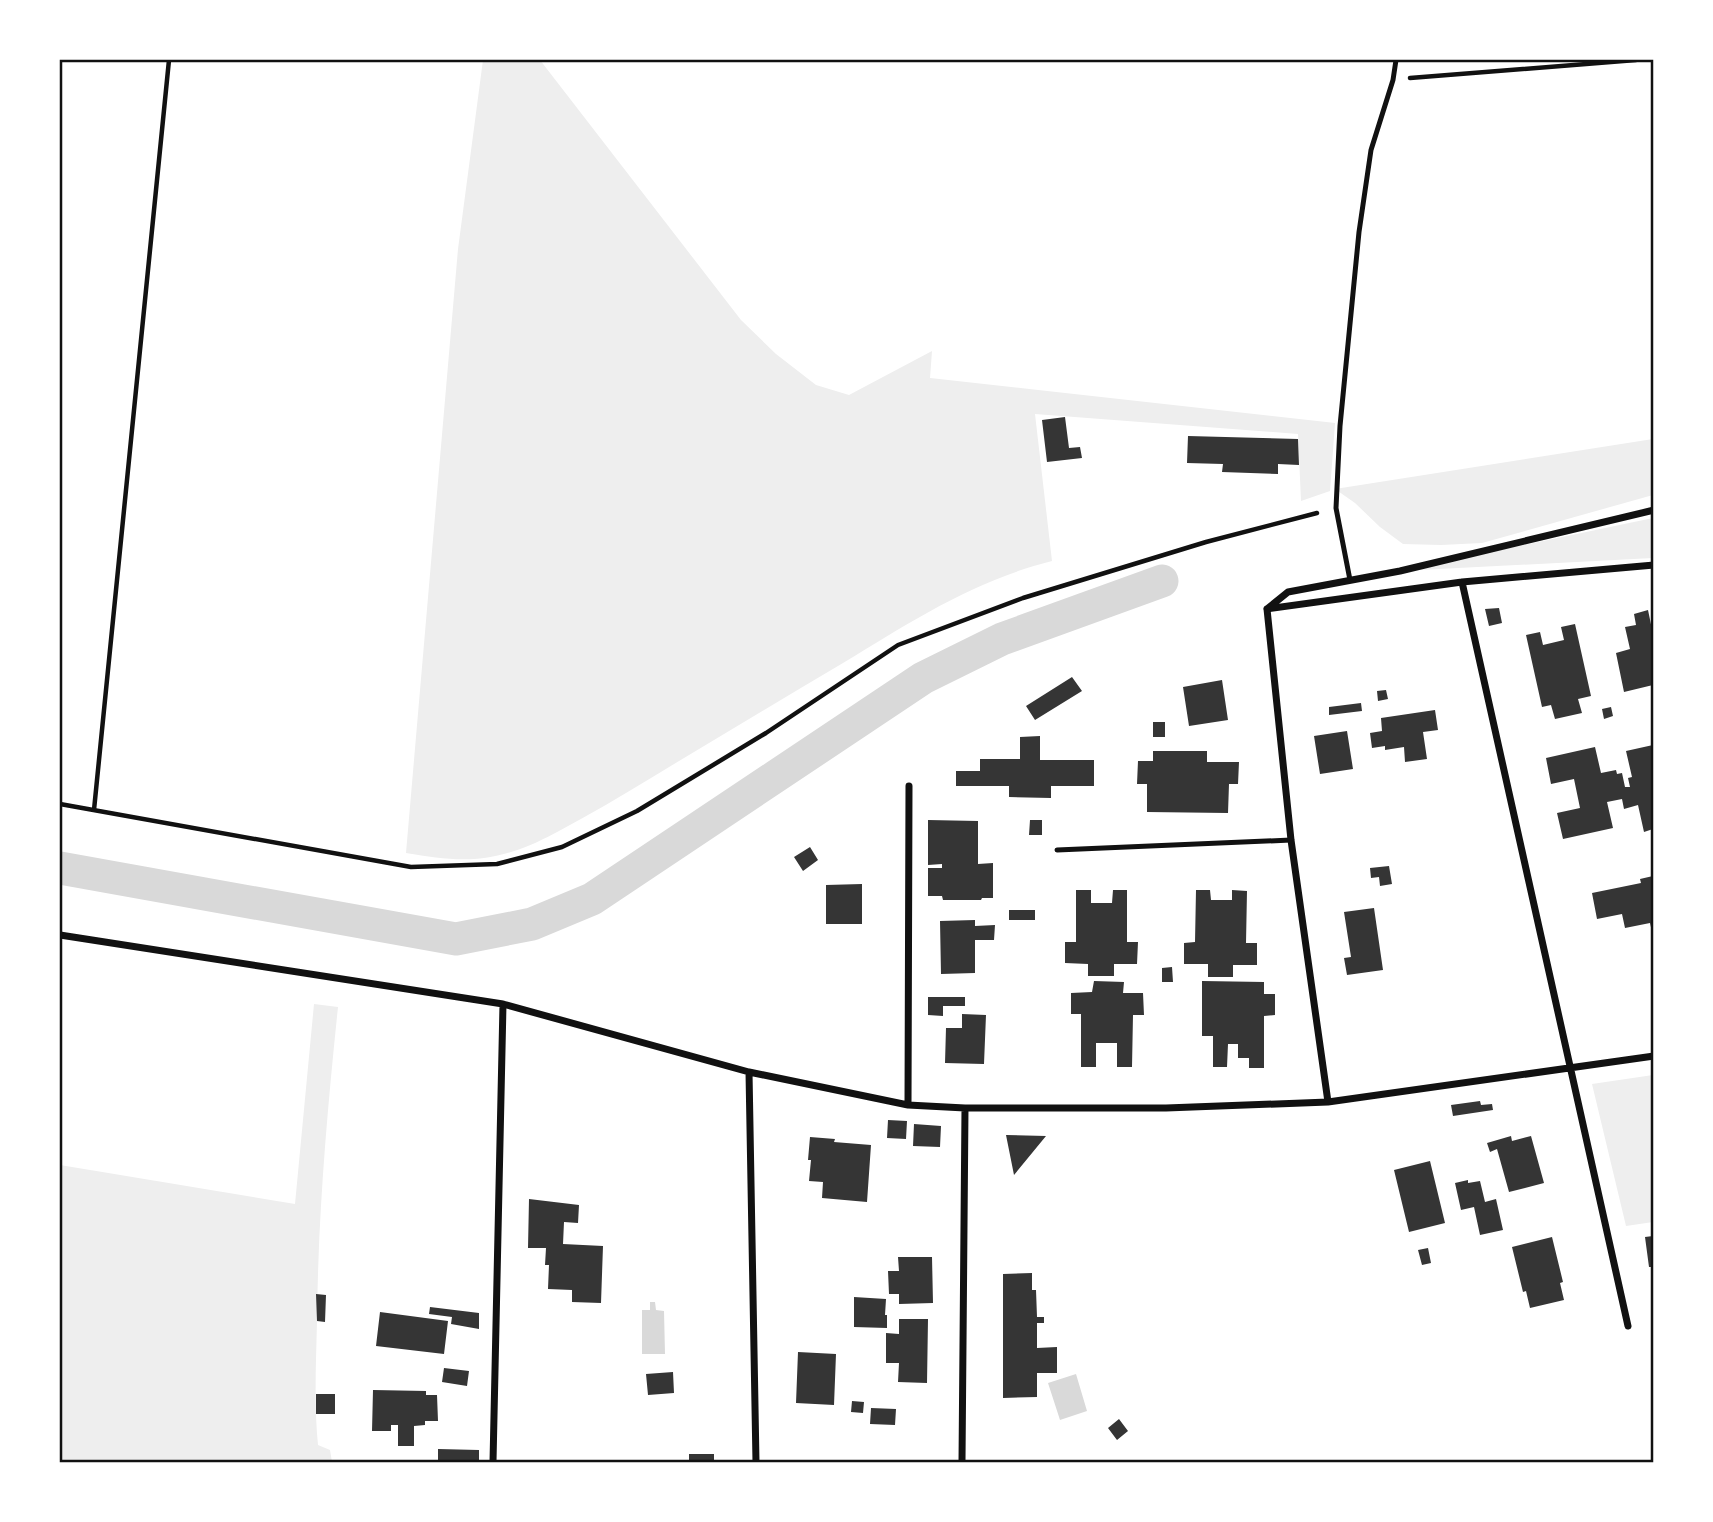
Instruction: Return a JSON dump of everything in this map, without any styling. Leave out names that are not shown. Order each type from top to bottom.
[{"type":"street","points":[[1267,609],[1289,592],[1400,571],[1654,510]]},
{"type":"street","points":[[1267,609],[1462,582],[1654,565]]},
{"type":"street","points":[[1462,582],[1628,1326]]},
{"type":"street","points":[[1267,609],[1291,840],[1328,1102]]},
{"type":"street","points":[[908,1105],[909,786]]},
{"type":"street","points":[[60,934],[503,1004],[749,1072],[908,1105],[965,1108],[1166,1108],[1328,1102],[1654,1056]]},
{"type":"street","points":[[493,1462],[503,1004]]},
{"type":"street","points":[[749,1072],[756,1462]]},
{"type":"street","points":[[962,1462],[965,1108]]},
{"type":"lane","points":[[1350,580],[1336,508],[1340,426],[1359,232],[1371,150],[1393,80],[1396,60]]},
{"type":"lane","points":[[1057,850],[1291,840]]},
{"type":"path","points":[[94,810],[169,60]]},
{"type":"path","points":[[1393,80],[1636,60]]},
{"type":"path","points":[[60,804],[411,867],[497,864],[562,847],[637,811],[766,733],[898,645],[1023,598],[1206,542],[1336,508]]},
{"type":"shaded area","points":[[483,60],[540,60],[741,320],[776,354],[816,385],[849,395],[932,351],[930,378],[1335,423],[1330,491],[1301,501],[1298,434],[1035,414],[1052,561],[996,579],[944,604],[606,805],[536,843],[497,856],[471,859],[406,853],[458,249]]},
{"type":"shaded area","points":[[1653,439],[1653,495],[1482,543],[1403,544],[1335,489]]},
{"type":"shaded area","points":[[1653,518],[1653,558],[1400,571]]},
{"type":"shaded area","points":[[314,1004],[338,1007],[321,1203],[316,1368],[318,1445],[330,1450],[332,1462],[60,1462],[60,1165],[295,1204]]},
{"type":"shaded area","points":[[1653,1075],[1653,1222],[1626,1226],[1592,1084]]},
{"type":"shaded area","points":[[650,1302],[655,1302],[656,1310],[664,1311],[665,1354],[642,1354],[642,1310],[650,1310]]},
{"type":"shaded area","points":[[1076,1374],[1087,1411],[1060,1420],[1048,1383]]},
{"type":"building","points":[[1065,417],[1069,448],[1080,447],[1082,458],[1047,462],[1042,420]]},
{"type":"building","points":[[1188,436],[1298,439],[1299,465],[1278,464],[1278,474],[1222,472],[1223,464],[1187,463]]},
{"type":"building","points":[[1499,608],[1502,623],[1489,626],[1485,609]]},
{"type":"building","points":[[1648,610],[1653,634],[1653,685],[1624,692],[1616,653],[1630,649],[1625,627],[1636,625],[1634,614]]},
{"type":"building","points":[[1575,624],[1591,696],[1578,699],[1582,713],[1555,719],[1551,705],[1542,707],[1526,635],[1540,632],[1543,645],[1564,640],[1561,627]]},
{"type":"building","points":[[1072,677],[1082,691],[1035,720],[1026,706]]},
{"type":"building","points":[[1222,680],[1228,720],[1189,726],[1183,687]]},
{"type":"building","points":[[1386,690],[1388,699],[1378,701],[1377,691]]},
{"type":"building","points":[[1361,703],[1362,711],[1329,715],[1329,707]]},
{"type":"building","points":[[1611,707],[1613,716],[1604,719],[1602,709]]},
{"type":"building","points":[[1435,710],[1438,730],[1423,732],[1427,759],[1405,762],[1404,747],[1385,750],[1385,746],[1372,748],[1370,733],[1382,731],[1381,718]]},
{"type":"building","points":[[1153,722],[1165,722],[1165,737],[1153,737]]},
{"type":"building","points":[[1347,731],[1353,769],[1320,774],[1314,736]]},
{"type":"building","points":[[1040,736],[1040,760],[1094,760],[1094,786],[1051,786],[1051,798],[1009,797],[1009,786],[956,786],[956,771],[980,771],[980,759],[1020,759],[1020,737]]},
{"type":"building","points":[[1653,745],[1653,829],[1644,832],[1638,805],[1624,809],[1622,799],[1607,802],[1613,828],[1563,839],[1557,813],[1580,808],[1574,779],[1551,784],[1546,758],[1595,747],[1601,773],[1616,770],[1617,774],[1622,773],[1625,787],[1630,787],[1628,778],[1632,777],[1626,751]]},
{"type":"building","points":[[1153,751],[1207,751],[1207,762],[1239,762],[1238,784],[1229,784],[1228,813],[1147,812],[1147,784],[1137,784],[1138,761],[1153,761]]},
{"type":"building","points":[[928,820],[978,821],[978,864],[993,863],[993,898],[943,900],[942,896],[928,896],[928,868],[942,868],[942,864],[928,865]]},
{"type":"building","points":[[1030,820],[1042,820],[1042,835],[1029,835]]},
{"type":"building","points":[[810,847],[818,860],[803,871],[794,857]]},
{"type":"building","points":[[1389,866],[1392,884],[1380,886],[1379,877],[1371,878],[1370,868]]},
{"type":"building","points":[[1653,876],[1653,936],[1650,923],[1625,928],[1622,914],[1597,919],[1592,893],[1641,883],[1640,879]]},
{"type":"building","points":[[862,884],[862,924],[826,924],[826,885]]},
{"type":"building","points":[[1076,890],[1091,890],[1091,903],[1112,903],[1113,890],[1127,890],[1127,942],[1138,942],[1137,964],[1114,964],[1114,976],[1088,976],[1088,964],[1065,963],[1065,942],[1076,942]]},
{"type":"building","points":[[1196,890],[1210,890],[1211,900],[1232,900],[1232,890],[1247,891],[1246,943],[1257,943],[1257,965],[1233,965],[1233,977],[1208,977],[1208,964],[1184,964],[1184,943],[1195,942]]},
{"type":"building","points":[[1374,908],[1383,970],[1347,975],[1344,958],[1351,957],[1344,912]]},
{"type":"building","points":[[1009,910],[1035,910],[1035,920],[1009,920]]},
{"type":"building","points":[[975,920],[975,926],[995,925],[994,940],[975,940],[975,973],[941,974],[940,921]]},
{"type":"building","points":[[1172,967],[1173,982],[1162,982],[1162,968]]},
{"type":"building","points":[[1094,981],[1124,982],[1123,993],[1143,993],[1144,1015],[1133,1015],[1132,1067],[1117,1067],[1117,1043],[1096,1043],[1096,1067],[1081,1067],[1081,1014],[1071,1014],[1071,993],[1092,992]]},
{"type":"building","points":[[1202,981],[1264,982],[1264,994],[1275,994],[1275,1015],[1264,1016],[1264,1068],[1249,1068],[1249,1058],[1238,1058],[1238,1044],[1228,1044],[1227,1067],[1213,1067],[1213,1036],[1202,1036]]},
{"type":"building","points":[[928,997],[965,997],[965,1006],[943,1006],[943,1016],[928,1015]]},
{"type":"building","points":[[962,1014],[986,1015],[984,1064],[945,1063],[946,1028],[962,1028]]},
{"type":"building","points":[[1480,1101],[1481,1105],[1492,1104],[1493,1110],[1453,1116],[1451,1105]]},
{"type":"building","points":[[888,1120],[907,1121],[906,1139],[887,1138]]},
{"type":"building","points":[[914,1124],[941,1126],[940,1147],[913,1146]]},
{"type":"building","points":[[1006,1135],[1046,1136],[1014,1175]]},
{"type":"building","points":[[1511,1136],[1512,1141],[1531,1136],[1544,1183],[1509,1192],[1497,1149],[1490,1152],[1487,1143]]},
{"type":"building","points":[[810,1137],[871,1145],[867,1202],[822,1198],[823,1182],[809,1181]]},
{"type":"building","points":[[1430,1161],[1445,1223],[1409,1232],[1394,1170]]},
{"type":"building","points":[[1468,1180],[1468,1183],[1480,1181],[1485,1202],[1496,1199],[1503,1230],[1480,1235],[1474,1207],[1461,1210],[1455,1183]]},
{"type":"building","points":[[529,1199],[579,1205],[578,1223],[564,1222],[563,1244],[603,1246],[601,1303],[572,1302],[572,1290],[548,1289],[549,1265],[545,1265],[546,1248],[528,1248]]},
{"type":"building","points":[[1653,1236],[1653,1267],[1649,1267],[1645,1237]]},
{"type":"building","points":[[1552,1237],[1563,1282],[1560,1283],[1564,1300],[1530,1308],[1526,1291],[1523,1292],[1512,1247]]},
{"type":"building","points":[[1428,1248],[1431,1263],[1422,1265],[1418,1250]]},
{"type":"building","points":[[898,1257],[932,1257],[933,1303],[899,1304],[899,1294],[889,1294],[888,1271],[899,1271]]},
{"type":"building","points":[[1032,1273],[1037,1317],[1044,1317],[1044,1323],[1037,1323],[1037,1348],[1057,1347],[1057,1373],[1037,1373],[1037,1397],[1003,1398],[1003,1274]]},
{"type":"building","points":[[316,1294],[326,1295],[325,1322],[317,1321]]},
{"type":"building","points":[[854,1297],[886,1299],[887,1328],[854,1327]]},
{"type":"building","points":[[430,1307],[479,1313],[479,1329],[451,1324],[452,1317],[429,1314]]},
{"type":"building","points":[[380,1312],[448,1321],[444,1354],[376,1346]]},
{"type":"building","points":[[899,1319],[928,1319],[927,1383],[898,1382],[899,1363],[886,1363],[886,1333],[899,1334]]},
{"type":"building","points":[[798,1352],[836,1354],[834,1405],[796,1403]]},
{"type":"building","points":[[444,1368],[469,1371],[467,1386],[442,1382]]},
{"type":"building","points":[[673,1372],[674,1393],[648,1395],[646,1374]]},
{"type":"building","points":[[373,1390],[426,1391],[426,1395],[437,1395],[438,1421],[425,1421],[425,1425],[414,1426],[414,1446],[398,1446],[398,1425],[391,1425],[391,1431],[372,1431]]},
{"type":"building","points":[[316,1394],[335,1394],[335,1414],[316,1414]]},
{"type":"building","points":[[852,1401],[864,1402],[863,1413],[851,1412]]},
{"type":"building","points":[[871,1408],[896,1409],[895,1425],[870,1424]]},
{"type":"building","points":[[1119,1419],[1128,1431],[1117,1440],[1108,1428]]},
{"type":"building","points":[[438,1449],[479,1450],[479,1462],[438,1462]]},
{"type":"building","points":[[689,1454],[714,1454],[714,1462],[689,1462]]},
{"type":"waterway","points":[[60,868],[456,939],[532,924],[592,899],[923,678],[1002,639],[1162,581]]}]
